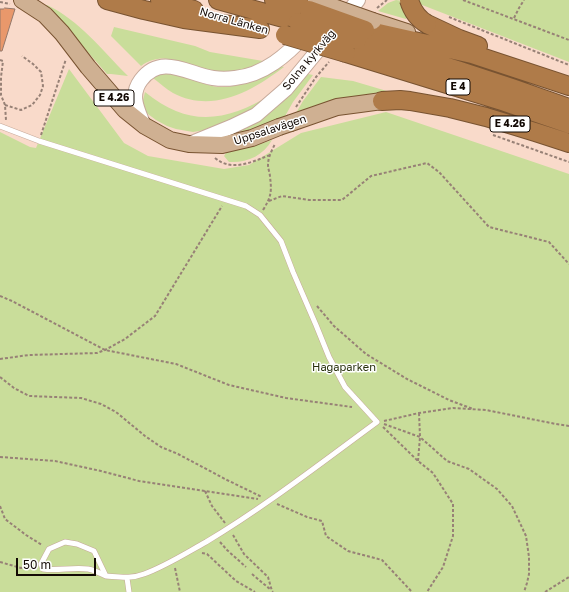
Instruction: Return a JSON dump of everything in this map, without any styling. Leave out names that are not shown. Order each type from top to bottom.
[{"type":"highway","points":[[107,0],[184,19],[260,29]]},
{"type":"highway","name":"Norra Länken","points":[[160,0],[285,35],[357,36]]},
{"type":"highway","name":"Norra Länken","points":[[218,0],[310,7]]},
{"type":"highway","points":[[274,0],[310,7],[357,36],[472,54],[569,85]]},
{"type":"highway","points":[[409,0],[415,13],[427,24],[569,85]]},
{"type":"highway","name":"E 4","points":[[357,36],[402,53],[511,87],[569,108]]},
{"type":"highway","name":"E 4","points":[[357,36],[505,102],[569,124]]},
{"type":"highway","name":"Uppsalavägen","points":[[382,101],[410,101],[450,108],[493,119],[569,143]]},
{"type":"main road","name":"Uppsalavägen","points":[[22,0],[45,15],[62,33],[88,67],[125,110],[145,126],[170,140],[189,144],[222,145],[282,130],[337,107],[382,101]]},
{"type":"street","name":"Solna kyrkväg","points":[[145,126],[136,106],[135,92],[138,84],[146,74],[155,68],[164,66],[214,78],[235,78],[255,73],[276,62],[295,46],[339,0]]},
{"type":"street","name":"Solna kyrkväg","points":[[189,144],[231,128],[256,115],[286,89],[317,53],[358,0]]},
{"type":"lane","points":[[0,126],[39,141],[246,206],[260,215],[281,241],[329,357],[345,387],[377,422],[229,528],[171,562],[144,574],[127,578],[106,576],[89,569],[43,569],[41,564],[48,549],[65,542],[77,544],[94,551],[106,576]]},
{"type":"lane","points":[[127,578],[129,592]]},
{"type":"path","points":[[295,107],[316,77],[357,36],[387,0]]},
{"type":"path","points":[[463,0],[569,40]]},
{"type":"path","points":[[514,18],[518,8],[524,0]]},
{"type":"path","points":[[448,17],[569,65]]},
{"type":"path","points":[[5,105],[21,110],[32,105],[40,95],[44,86],[42,72],[22,56]]},
{"type":"path","points":[[39,141],[66,58]]},
{"type":"path","points":[[0,60],[3,60],[0,95],[5,105],[7,129]]},
{"type":"path","points":[[260,215],[269,201],[271,194],[272,188],[268,165],[270,155],[282,130]]},
{"type":"path","points":[[489,134],[569,162]]},
{"type":"path","points":[[269,201],[282,196],[309,200],[342,200],[371,176],[426,163],[439,172],[489,227],[549,242],[569,264]]},
{"type":"path","points":[[0,359],[29,355],[97,353],[125,339],[155,316],[226,200]]},
{"type":"path","points":[[0,296],[105,350],[176,364],[229,385],[286,398],[351,406],[358,410]]},
{"type":"path","points":[[314,302],[334,326],[366,354],[407,379],[449,400],[472,409]]},
{"type":"path","points":[[0,377],[14,388],[29,396],[81,398],[102,404],[116,412],[161,447],[270,500],[307,517],[322,521],[326,536],[348,551],[382,560],[412,592]]},
{"type":"path","points":[[377,422],[419,413],[454,408],[486,410],[569,426]]},
{"type":"path","points":[[418,461],[420,437],[419,413]]},
{"type":"path","points":[[377,422],[420,437],[446,461],[470,469],[497,489],[512,506],[526,536],[529,557],[529,574],[524,592]]},
{"type":"path","points":[[377,422],[418,461],[433,473],[453,504],[453,536],[443,567],[427,592]]},
{"type":"path","points":[[0,457],[55,461],[101,471],[139,482],[270,500]]},
{"type":"path","points":[[206,492],[212,506],[229,528],[244,554],[268,577],[272,591]]},
{"type":"path","points":[[0,506],[5,519],[48,549]]},
{"type":"path","points":[[215,536],[227,550],[246,567]]},
{"type":"path","points":[[192,550],[206,554],[236,581],[255,592]]},
{"type":"path","points":[[0,562],[21,568],[41,564]]},
{"type":"path","points":[[171,562],[174,567],[180,592]]},
{"type":"path","points":[[252,574],[272,591]]},
{"type":"path","points":[[545,592],[569,577]]},
{"type":"green space","points":[[396,0],[403,1],[407,16],[406,19],[378,11],[388,3]]},
{"type":"green space","points":[[417,0],[569,0],[569,62],[417,3]]},
{"type":"green space","points":[[45,5],[59,11],[80,27],[128,76],[107,74]]},
{"type":"green space","points":[[114,27],[195,46],[210,52],[263,61],[245,69],[232,72],[212,71],[176,60],[167,59],[150,61],[141,66],[111,36]]},
{"type":"green space","points":[[281,66],[284,67],[259,84],[232,97],[217,100],[203,101],[188,99],[168,90],[153,78],[168,74],[185,77],[211,86],[228,87],[244,84],[260,78]]},
{"type":"green space","name":"Hagaparken","points":[[69,69],[124,143],[148,156],[224,169],[249,165],[301,133],[386,112],[569,174],[569,592],[0,592],[0,132],[30,147],[36,148]]},
{"type":"green space","points":[[308,74],[313,75],[293,102],[284,118],[242,134],[219,136],[286,95]]},
{"type":"green space","points":[[321,77],[353,81],[397,94],[296,113]]},
{"type":"green space","points":[[145,92],[161,104],[177,111],[192,116],[208,117],[239,111],[272,94],[265,103],[218,128],[193,132],[167,126],[148,114],[144,110],[143,100]]},
{"type":"green space","points":[[272,140],[264,150],[248,160],[229,162],[224,156],[228,150],[257,145]]},
{"type":"building","points":[[0,9],[15,9],[2,51],[0,51]]}]
